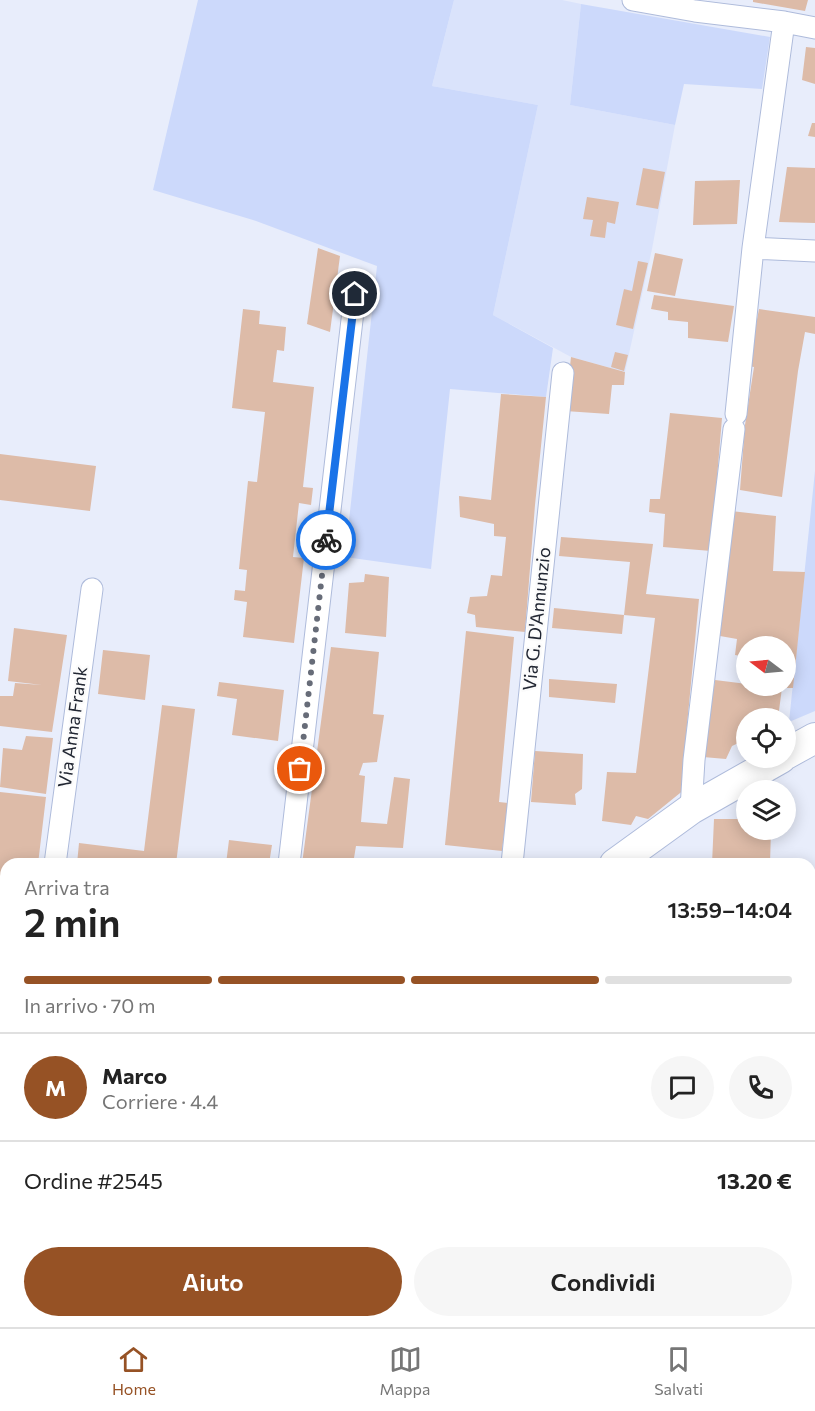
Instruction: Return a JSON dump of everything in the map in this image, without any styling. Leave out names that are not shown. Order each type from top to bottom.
[{"type":"main road","points":[[796,748],[815,738]]},
{"type":"main road","points":[[623,858],[691,809],[763,768]]},
{"type":"street","points":[[633,0],[696,6],[815,27]]},
{"type":"street","points":[[691,809],[753,248],[784,22]]},
{"type":"street","points":[[753,248],[815,250]]},
{"type":"street","points":[[290,858],[355,294]]},
{"type":"street","name":"Via G. D'Annunzio","points":[[513,858],[563,373]]},
{"type":"street","name":"Via Anna Frank","points":[[56,858],[92,589]]},
{"type":"shaded area","points":[[198,0],[454,0],[432,86],[538,105],[493,315],[553,348],[546,397],[450,389],[431,569],[345,557],[377,266],[253,220],[153,190]]},
{"type":"shaded area","points":[[454,0],[562,0],[581,4],[570,105],[675,125],[652,249],[625,372],[571,357],[493,315],[538,105],[432,86]]},
{"type":"shaded area","points":[[581,4],[770,37],[762,89],[684,84],[675,125],[570,105]]},
{"type":"shaded area","points":[[815,471],[815,711],[796,719],[796,708],[790,708],[792,696],[796,696],[796,654]]},
{"type":"building","points":[[753,0],[808,0],[805,11],[753,2]]},
{"type":"building","points":[[806,47],[815,48],[815,84],[802,80]]},
{"type":"building","points":[[812,123],[815,123],[815,137],[808,136]]},
{"type":"building","points":[[787,167],[815,168],[815,223],[779,222]]},
{"type":"building","points":[[643,168],[665,172],[658,209],[636,205]]},
{"type":"building","points":[[740,180],[737,224],[693,225],[695,181]]},
{"type":"building","points":[[587,197],[619,202],[615,224],[607,222],[605,238],[590,236],[593,220],[583,219]]},
{"type":"building","points":[[318,248],[340,256],[330,332],[307,324]]},
{"type":"building","points":[[655,253],[683,259],[675,296],[647,291]]},
{"type":"building","points":[[638,261],[648,263],[633,329],[616,325],[624,289],[632,291]]},
{"type":"building","points":[[654,295],[734,306],[728,342],[688,338],[688,322],[668,320],[668,312],[651,309]]},
{"type":"building","points":[[243,309],[260,311],[259,324],[286,327],[284,351],[277,350],[273,382],[314,387],[303,487],[313,488],[311,505],[299,503],[293,557],[304,558],[294,643],[243,637],[247,602],[234,600],[235,590],[245,591],[247,570],[239,569],[248,481],[257,482],[265,412],[232,408]]},
{"type":"building","points":[[759,309],[815,317],[815,334],[805,332],[782,497],[740,490],[745,425],[754,367],[748,366]]},
{"type":"building","points":[[615,352],[628,355],[624,371],[611,367]]},
{"type":"building","points":[[571,357],[625,372],[624,385],[612,385],[609,414],[565,411]]},
{"type":"building","points":[[501,394],[546,397],[525,632],[476,627],[475,615],[467,613],[470,597],[487,596],[491,575],[502,576],[506,537],[494,536],[494,524],[460,517],[459,496],[491,500]]},
{"type":"building","points":[[670,413],[722,418],[711,551],[663,547],[665,514],[649,512],[650,499],[660,499]]},
{"type":"building","points":[[0,454],[96,466],[90,511],[0,500]]},
{"type":"building","points":[[731,511],[776,516],[773,571],[805,572],[796,659],[796,636],[736,636],[736,639],[720,636]]},
{"type":"building","points":[[561,537],[653,544],[646,594],[699,599],[684,757],[685,789],[648,819],[636,816],[631,825],[602,821],[607,772],[636,773],[655,618],[624,615],[630,562],[559,556]]},
{"type":"building","points":[[365,574],[389,577],[386,637],[345,633],[349,583],[364,582]]},
{"type":"building","points":[[554,608],[624,615],[622,634],[552,628]]},
{"type":"building","points":[[14,628],[67,635],[52,732],[0,726],[0,696],[13,696],[15,683],[42,685],[8,681]]},
{"type":"building","points":[[466,631],[514,637],[499,802],[508,803],[502,851],[445,845]]},
{"type":"building","points":[[331,647],[379,652],[373,714],[384,715],[377,762],[363,763],[359,775],[365,776],[361,822],[387,824],[394,777],[410,779],[403,848],[356,846],[354,858],[303,858]]},
{"type":"building","points":[[103,650],[150,655],[145,700],[98,694]]},
{"type":"building","points":[[549,679],[617,684],[615,703],[549,697]]},
{"type":"building","points":[[715,680],[736,683],[736,696],[781,696],[779,708],[736,708],[736,744],[732,746],[726,759],[703,757]]},
{"type":"building","points":[[219,682],[284,690],[278,741],[232,735],[237,699],[217,696]]},
{"type":"building","points":[[162,705],[195,709],[177,858],[78,858],[79,843],[144,851]]},
{"type":"building","points":[[26,736],[53,738],[46,794],[0,787],[3,748],[22,750]]},
{"type":"building","points":[[535,751],[583,754],[582,789],[575,794],[576,805],[531,802]]},
{"type":"building","points":[[0,792],[46,797],[39,858],[0,858]]},
{"type":"building","points":[[714,819],[736,819],[736,840],[771,840],[770,858],[712,858]]},
{"type":"building","points":[[229,840],[272,845],[270,858],[227,858]]},
{"type":"way so far","points":[[300,769],[326,540]]},
{"type":"route","points":[[326,540],[355,294]]}]
